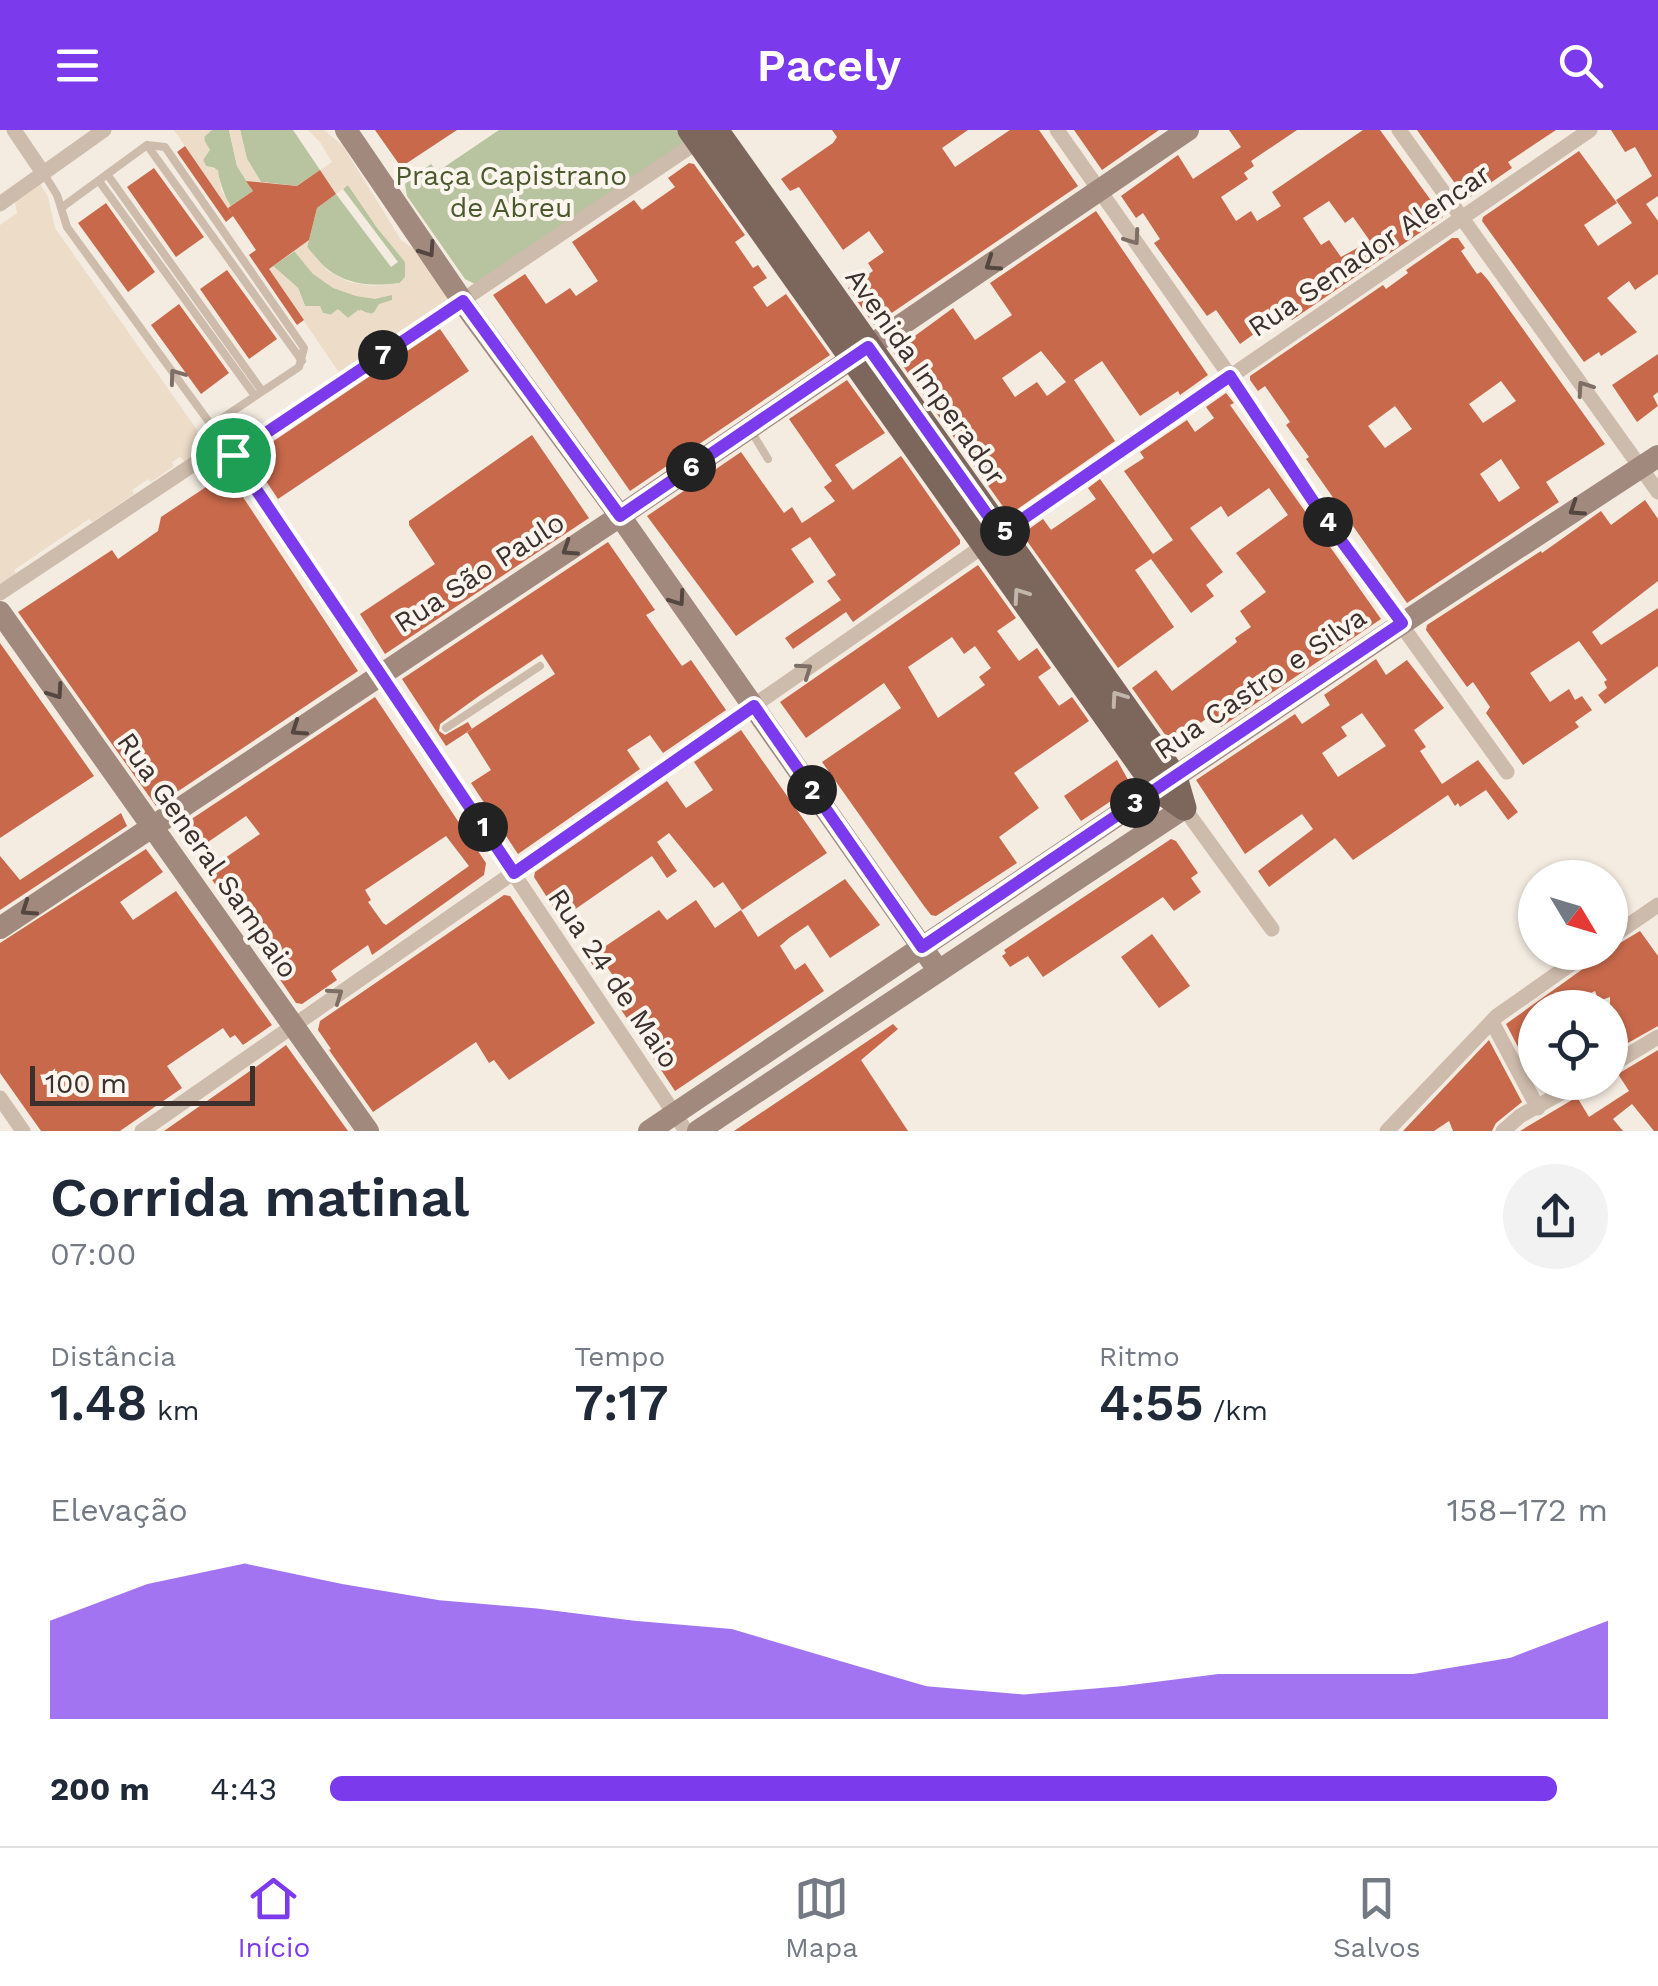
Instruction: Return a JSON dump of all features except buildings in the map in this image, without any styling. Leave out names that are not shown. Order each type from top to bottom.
[{"type":"main road","name":"Avenida Imperador","points":[[705,133],[1184,808]]},
{"type":"street","points":[[14,130],[43,174]]},
{"type":"street","points":[[0,204],[104,130]]},
{"type":"street","points":[[346,130],[938,970]]},
{"type":"street","points":[[1057,130],[1323,516],[1507,772]]},
{"type":"street","points":[[1398,130],[1649,461],[1658,492]]},
{"type":"street","name":"Rua Senador Alencar","points":[[142,1131],[993,539],[1590,130]]},
{"type":"street","name":"Rua São Paulo","points":[[0,928],[620,516],[1183,131]]},
{"type":"street","points":[[0,594],[200,460],[233,455],[705,133]]},
{"type":"street","name":"Rua 24 de Maio","points":[[233,455],[380,674],[430,738],[514,873],[680,1123]]},
{"type":"street","name":"Rua Castro e Silva","points":[[649,1131],[680,1123],[922,947],[1649,461]]},
{"type":"street","name":"Rua General Sampaio","points":[[0,612],[368,1131]]},
{"type":"street","points":[[698,1131],[1184,808]]},
{"type":"street","name":"Avenida Imperador","points":[[1184,808],[1272,929]]},
{"type":"street","points":[[1628,926],[1653,909],[1658,928]]},
{"type":"street","points":[[1387,1131],[1492,1022],[1561,970]]},
{"type":"street","points":[[1492,1022],[1538,1108]]},
{"type":"street","points":[[1628,1055],[1658,1037]]},
{"type":"street","points":[[0,1098],[23,1131]]},
{"type":"street","points":[[1503,1131],[1520,1116],[1551,1100]]},
{"type":"lane","points":[[61,208],[147,145],[165,148],[304,348],[299,366],[212,426]]},
{"type":"lane","points":[[43,174],[57,194],[66,227],[233,455]]},
{"type":"lane","points":[[107,174],[258,394]]},
{"type":"lane","points":[[98,180],[258,394]]},
{"type":"lane","points":[[749,427],[768,459]]},
{"type":"lane","points":[[446,728],[540,666]]},
{"type":"green space","points":[[212,130],[229,130],[237,166],[253,191],[228,208],[215,168],[206,166],[203,160],[204,135]]},
{"type":"green space","points":[[240,130],[293,130],[320,170],[297,186],[261,182],[247,159]]},
{"type":"green space","name":"Praça Capistrano de Abreu","points":[[499,130],[680,130],[684,141],[475,284],[465,279],[407,196],[405,184],[431,164],[437,172]]},
{"type":"green space","points":[[348,185],[405,262],[405,277],[400,283],[348,280],[326,268],[307,247],[317,208],[336,194],[391,267],[398,262],[343,189]]},
{"type":"green space","points":[[295,251],[327,283],[347,292],[393,295],[392,300],[370,315],[361,310],[348,318],[338,310],[331,315],[318,306],[305,306],[298,288],[273,266]]},
{"type":"shaded area","points":[[174,130],[212,130],[203,138],[210,150],[203,160],[206,166],[218,170],[221,190],[231,206],[253,191],[237,166],[229,130],[240,130],[247,159],[261,182],[297,186],[332,162],[308,130],[324,130],[343,146],[401,240],[419,253],[448,295],[446,303],[340,374]],"holes":[[[348,185],[405,262],[405,277],[400,283],[372,286],[349,282],[328,271],[307,247],[317,208]],[[294,251],[313,274],[333,288],[375,299],[392,295],[392,300],[379,304],[373,314],[358,310],[348,318],[338,309],[330,315],[323,313],[320,306],[305,306],[298,288],[273,266]]]},
{"type":"shaded area","points":[[40,184],[48,197],[55,228],[209,447],[187,463],[180,457],[172,462],[174,466],[151,482],[148,479],[132,490],[134,494],[92,522],[89,519],[14,570],[16,574],[0,584],[0,225],[17,213],[15,203]]},
{"type":"route","points":[[463,301],[620,516],[868,347],[1001,534],[1230,376],[1323,516],[1402,623],[922,947],[754,706],[514,873],[233,455],[463,301]]}]
